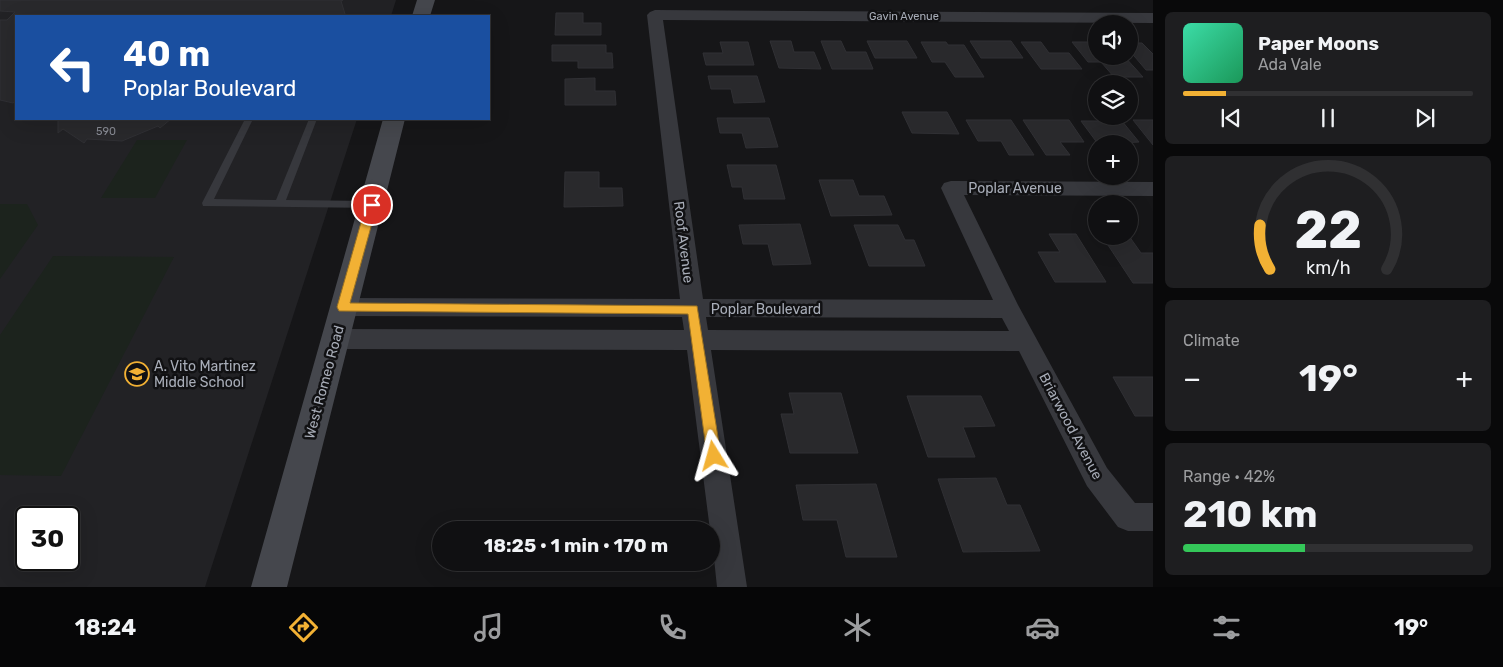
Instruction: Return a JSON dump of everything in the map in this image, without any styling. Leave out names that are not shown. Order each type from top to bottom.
[{"type":"main road","points":[[421,15],[426,0]]},
{"type":"main road","name":"West Romeo Road","points":[[270,587],[394,120]]},
{"type":"street","name":"Gavin Avenue","points":[[655,15],[1153,18]]},
{"type":"street","name":"Roof Avenue","points":[[655,15],[693,310],[732,587]]},
{"type":"street","name":"Poplar Avenue","points":[[1009,309],[951,188],[1153,189]]},
{"type":"street","name":"Poplar Boulevard","points":[[343,307],[693,310],[1009,309]]},
{"type":"street","name":"Briarwood Avenue","points":[[1009,309],[1097,477],[1128,517],[1153,517]]},
{"type":"street","points":[[335,339],[1025,341]]},
{"type":"lane","points":[[248,120],[207,202],[372,205]]},
{"type":"lane","points":[[280,204],[313,120]]},
{"type":"shaded area","name":"A. Vito Martinez Middle School","points":[[0,0],[396,0],[391,15],[15,15],[15,120],[357,120],[205,587],[0,587]]},
{"type":"shaded area","points":[[137,140],[187,140],[155,198],[101,198]]},
{"type":"shaded area","points":[[0,204],[27,204],[38,225],[0,279]]},
{"type":"shaded area","points":[[53,256],[174,257],[61,476],[0,475],[0,335]]},
{"type":"building","points":[[0,0],[343,0],[341,1],[345,14],[15,15],[15,102],[13,103],[0,100],[0,20],[7,20],[15,12],[0,11]]},
{"type":"building","points":[[556,13],[583,13],[583,23],[601,23],[601,35],[555,35]]},
{"type":"building","points":[[770,41],[791,41],[794,52],[814,52],[821,69],[779,68]]},
{"type":"building","points":[[821,41],[841,41],[846,52],[866,52],[873,69],[832,69]]},
{"type":"building","points":[[867,41],[907,41],[917,58],[875,58]]},
{"type":"building","points":[[970,41],[1011,41],[1023,58],[981,58]]},
{"type":"building","points":[[720,42],[748,42],[754,65],[706,65],[703,53],[723,53]]},
{"type":"building","points":[[921,42],[946,42],[948,45],[964,45],[984,77],[955,77],[945,62],[932,62]]},
{"type":"building","points":[[1021,42],[1041,42],[1049,53],[1069,53],[1082,69],[1041,69]]},
{"type":"building","points":[[1072,42],[1088,42],[1088,62]]},
{"type":"building","points":[[1138,43],[1142,43],[1153,54],[1153,70],[1146,70],[1138,61]]},
{"type":"building","points":[[552,45],[606,45],[606,53],[612,53],[613,68],[578,68],[578,61],[552,61]]},
{"type":"building","points":[[1104,65],[1132,65],[1143,77],[1138,77],[1138,75],[1112,75]]},
{"type":"building","points":[[708,76],[757,76],[765,102],[734,103],[731,89],[711,89]]},
{"type":"building","points":[[595,78],[595,91],[615,91],[616,105],[565,105],[565,79]]},
{"type":"building","points":[[902,112],[947,112],[959,134],[912,133]]},
{"type":"building","points":[[717,118],[769,118],[778,147],[746,148],[742,133],[720,133]]},
{"type":"building","points":[[58,120],[170,120],[160,128],[158,126],[122,141],[87,139],[84,143],[63,129],[58,133]]},
{"type":"building","points":[[966,120],[1011,120],[1034,155],[1009,155],[1001,141],[978,141]]},
{"type":"building","points":[[1023,120],[1069,120],[1084,142],[1060,142],[1070,155],[1046,155]]},
{"type":"building","points":[[1138,120],[1153,120],[1153,145],[1137,125]]},
{"type":"building","points":[[1081,121],[1088,121],[1088,125],[1125,125],[1133,135],[1091,135]]},
{"type":"building","points":[[727,165],[776,165],[785,199],[744,199],[742,187],[732,187]]},
{"type":"building","points":[[565,172],[599,172],[599,188],[622,188],[623,206],[564,207]]},
{"type":"building","points":[[819,180],[853,180],[859,196],[884,196],[892,215],[831,216]]},
{"type":"building","points":[[800,224],[811,264],[773,265],[768,244],[743,244],[739,225]]},
{"type":"building","points":[[854,225],[898,225],[905,240],[914,240],[925,266],[869,266]]},
{"type":"building","points":[[1049,234],[1076,234],[1106,282],[1055,282],[1038,252],[1060,252]]},
{"type":"building","points":[[1108,245],[1135,245],[1141,253],[1153,253],[1153,283],[1133,283]]},
{"type":"building","points":[[1113,377],[1153,377],[1153,416],[1135,416]]},
{"type":"building","points":[[789,393],[841,393],[858,453],[790,453],[781,414],[794,414]]},
{"type":"building","points":[[907,396],[981,396],[995,426],[963,427],[975,457],[928,457]]},
{"type":"building","points":[[996,478],[1007,505],[1020,505],[1040,551],[963,552],[938,479]]},
{"type":"building","points":[[876,484],[897,557],[846,557],[837,520],[803,520],[796,485]]},
{"type":"place","name":"A. Vito Martinez Middle School","points":[[137,374]]},
{"type":"route","points":[[372,205],[343,307],[693,310],[714,456]]}]
